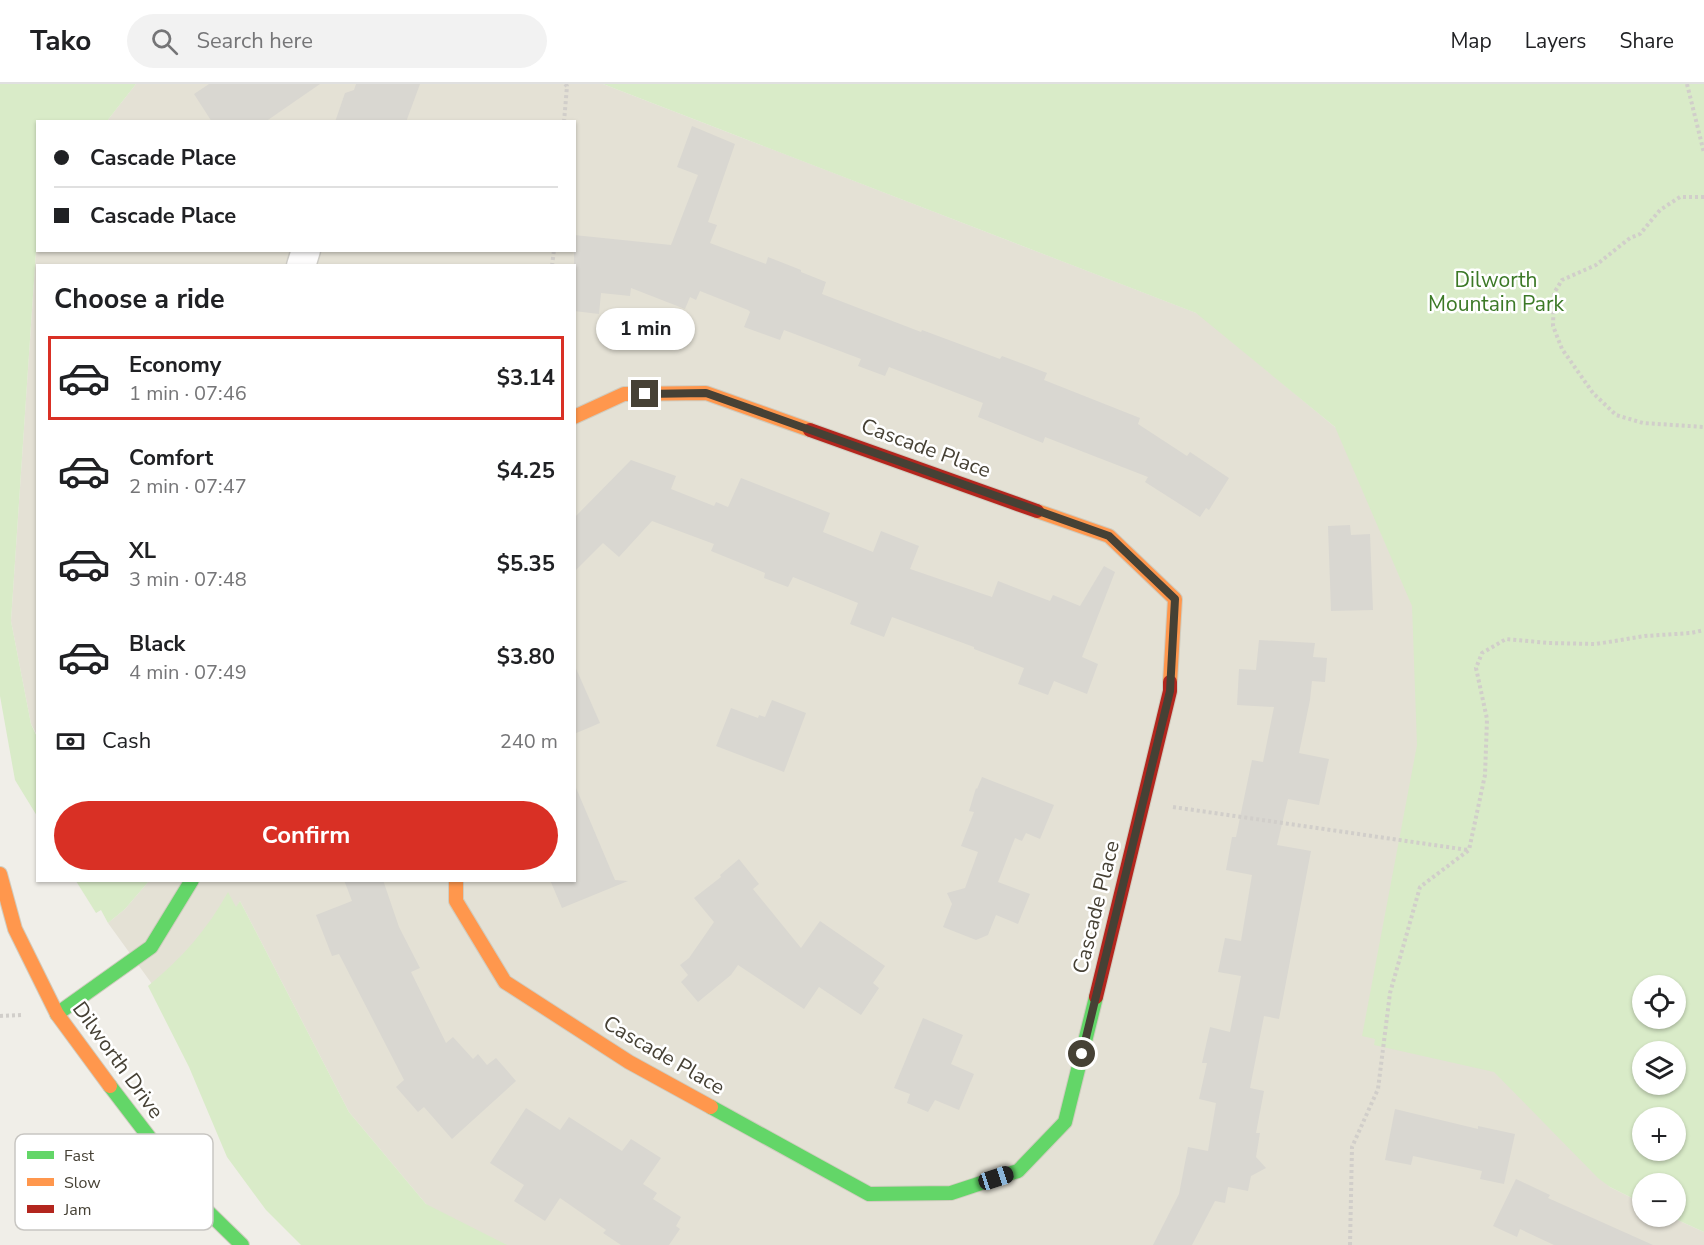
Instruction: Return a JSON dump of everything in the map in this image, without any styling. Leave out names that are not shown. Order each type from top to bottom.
[{"type":"street","name":"Cascade Place","points":[[456,882],[456,901],[505,982],[619,1056],[869,1194],[951,1193],[1018,1171],[1065,1122],[1170,691],[1175,599],[1109,536],[706,393],[624,394],[576,416]]},
{"type":"street","name":"Dilworth Drive","points":[[0,874],[15,929],[57,1014],[147,1134]]},
{"type":"street","points":[[57,1014],[151,948],[191,882]]},
{"type":"street","name":"Dilworth Drive","points":[[213,1217],[242,1245]]},
{"type":"path","points":[[564,120],[566,84]]},
{"type":"path","points":[[1687,84],[1704,153]]},
{"type":"path","points":[[1704,197],[1680,197],[1660,210],[1640,234],[1630,238],[1596,265],[1562,280],[1554,293],[1553,326],[1562,350],[1593,393],[1616,415],[1643,423],[1704,428]]},
{"type":"path","points":[[1350,1245],[1352,1147],[1378,1089],[1390,993],[1420,887],[1469,850],[1485,775],[1487,719],[1476,668],[1482,653],[1506,639],[1596,644],[1704,630]]},
{"type":"path","points":[[1143,802],[1469,850]]},
{"type":"shaded area","points":[[136,84],[603,84],[1199,314],[1347,437],[1424,616],[1498,1072],[1610,1187],[1632,1198],[1632,1227],[1686,1227],[1686,1224],[1704,1232],[1704,1245],[500,1245],[431,1210],[349,1112],[240,901],[229,921],[160,995],[108,923],[125,909],[148,882],[576,882],[576,264],[36,264],[36,733],[31,724],[11,621],[36,251],[576,252],[576,120],[108,120]]},
{"type":"green space","points":[[0,84],[136,84],[108,120],[36,120],[36,251],[11,621],[31,724],[36,735],[36,814],[15,780],[0,696]]},
{"type":"green space","name":"Dilworth Mountain Park","points":[[603,84],[1704,84],[1704,1232],[1686,1224],[1686,1173],[1632,1173],[1632,1198],[1598,1178],[1494,1072],[1374,1045],[1375,1039],[1362,1036],[1417,745],[1412,606],[1335,427],[1196,313]]},
{"type":"green space","points":[[77,882],[148,882],[125,909],[108,923],[101,910],[96,913]]},
{"type":"green space","points":[[228,892],[236,907],[240,901],[349,1112],[426,1204],[507,1245],[301,1245],[266,1210],[227,1157],[189,1067],[148,986],[192,943]]},
{"type":"building","points":[[209,84],[320,84],[268,120],[211,120],[194,94]]},
{"type":"building","points":[[356,84],[420,84],[407,120],[336,120],[345,93],[354,90]]},
{"type":"building","points":[[692,126],[735,144],[708,222],[717,225],[710,243],[766,264],[768,257],[826,282],[822,294],[921,332],[922,330],[1000,359],[1002,356],[1047,373],[1044,380],[1140,418],[1138,424],[1187,456],[1190,452],[1229,478],[1209,510],[1206,508],[1200,517],[1145,482],[1148,477],[1045,437],[1043,443],[978,417],[983,403],[889,367],[885,376],[858,366],[861,359],[784,330],[780,340],[744,327],[750,312],[748,310],[700,291],[696,300],[690,297],[685,309],[631,288],[630,296],[601,293],[599,314],[576,311],[574,252],[576,252],[576,235],[671,245],[698,175],[677,167]]},
{"type":"building","points":[[631,460],[676,476],[671,489],[714,506],[716,502],[728,507],[741,478],[830,513],[823,532],[873,552],[881,531],[919,546],[910,569],[992,597],[998,581],[1050,601],[1053,595],[1080,606],[1104,566],[1115,572],[1082,657],[1098,664],[1087,694],[1054,681],[1048,695],[1018,684],[1024,668],[892,617],[884,637],[850,624],[858,603],[793,577],[788,587],[764,578],[765,573],[711,551],[714,544],[652,521],[619,557],[603,543],[576,570],[576,516]]},
{"type":"building","points":[[1350,525],[1351,535],[1370,534],[1373,610],[1331,611],[1328,526]]},
{"type":"building","points":[[1259,640],[1315,643],[1313,657],[1327,658],[1325,682],[1312,681],[1299,753],[1329,759],[1319,805],[1288,799],[1277,845],[1311,851],[1279,1019],[1264,1016],[1250,1088],[1264,1091],[1256,1133],[1260,1133],[1256,1157],[1266,1168],[1251,1176],[1248,1191],[1228,1187],[1225,1203],[1215,1201],[1192,1245],[1153,1245],[1179,1194],[1188,1147],[1208,1151],[1216,1103],[1199,1099],[1207,1063],[1202,1063],[1210,1027],[1230,1032],[1241,976],[1218,972],[1225,938],[1241,941],[1252,875],[1226,870],[1232,837],[1236,837],[1252,760],[1263,762],[1274,707],[1237,705],[1239,669],[1256,670]]},
{"type":"building","points":[[576,669],[600,723],[576,733]]},
{"type":"building","points":[[772,700],[806,713],[784,772],[716,746],[731,708],[758,718],[759,715],[765,717]]},
{"type":"building","points":[[982,777],[1054,805],[1040,839],[1026,833],[1022,841],[1015,838],[998,882],[1030,894],[1018,924],[996,915],[988,935],[976,940],[943,927],[952,904],[947,893],[965,888],[978,852],[961,846],[974,812],[969,811],[976,788]]},
{"type":"building","points":[[576,788],[615,880],[628,881],[562,908],[551,882],[576,882]]},
{"type":"building","points":[[739,859],[759,884],[753,889],[801,948],[820,921],[885,966],[873,983],[879,988],[861,1015],[819,987],[804,1009],[738,965],[731,975],[698,1002],[681,982],[688,975],[680,965],[689,958],[714,922],[694,898],[721,877],[720,875]]},
{"type":"building","points":[[345,882],[384,882],[399,927],[420,968],[411,972],[446,1043],[453,1037],[473,1059],[478,1054],[487,1065],[496,1058],[516,1081],[452,1139],[424,1107],[418,1112],[396,1087],[404,1080],[339,954],[332,956],[316,915],[352,901]]},
{"type":"building","points":[[923,1018],[963,1035],[951,1064],[974,1074],[959,1110],[935,1100],[928,1112],[907,1103],[910,1094],[894,1088]]},
{"type":"building","points":[[526,1108],[560,1130],[569,1117],[622,1151],[631,1139],[661,1158],[643,1184],[657,1193],[653,1199],[681,1217],[676,1226],[680,1229],[669,1245],[621,1245],[603,1233],[606,1230],[560,1198],[545,1221],[514,1201],[524,1185],[490,1163]]},
{"type":"building","points":[[1395,1109],[1478,1129],[1478,1126],[1515,1134],[1504,1184],[1480,1179],[1482,1171],[1413,1156],[1411,1165],[1385,1160]]},
{"type":"building","points":[[1516,1179],[1550,1195],[1548,1198],[1653,1245],[1554,1245],[1520,1229],[1517,1237],[1493,1226]]},
{"type":"traffic: fast","points":[[57,1014],[151,947],[191,882]]},
{"type":"traffic: fast","points":[[711,1107],[869,1194],[951,1193],[1018,1171],[1065,1122],[1096,997]]},
{"type":"traffic: fast","points":[[110,1086],[147,1134]]},
{"type":"traffic: fast","points":[[213,1217],[242,1245]]},
{"type":"traffic: slow","points":[[576,416],[624,394],[706,393],[810,430]]},
{"type":"traffic: slow","points":[[1037,511],[1109,536],[1175,599],[1170,682]]},
{"type":"traffic: slow","points":[[0,874],[15,929],[57,1014],[110,1086]]},
{"type":"traffic: slow","points":[[456,882],[456,901],[505,982],[629,1062],[711,1107]]},
{"type":"traffic: jam","points":[[810,430],[1037,511]]},
{"type":"traffic: jam","points":[[1096,997],[1170,691],[1170,682]]},
{"type":"route","points":[[645,394],[706,393],[1109,536],[1175,599],[1170,691],[1082,1054]]}]
